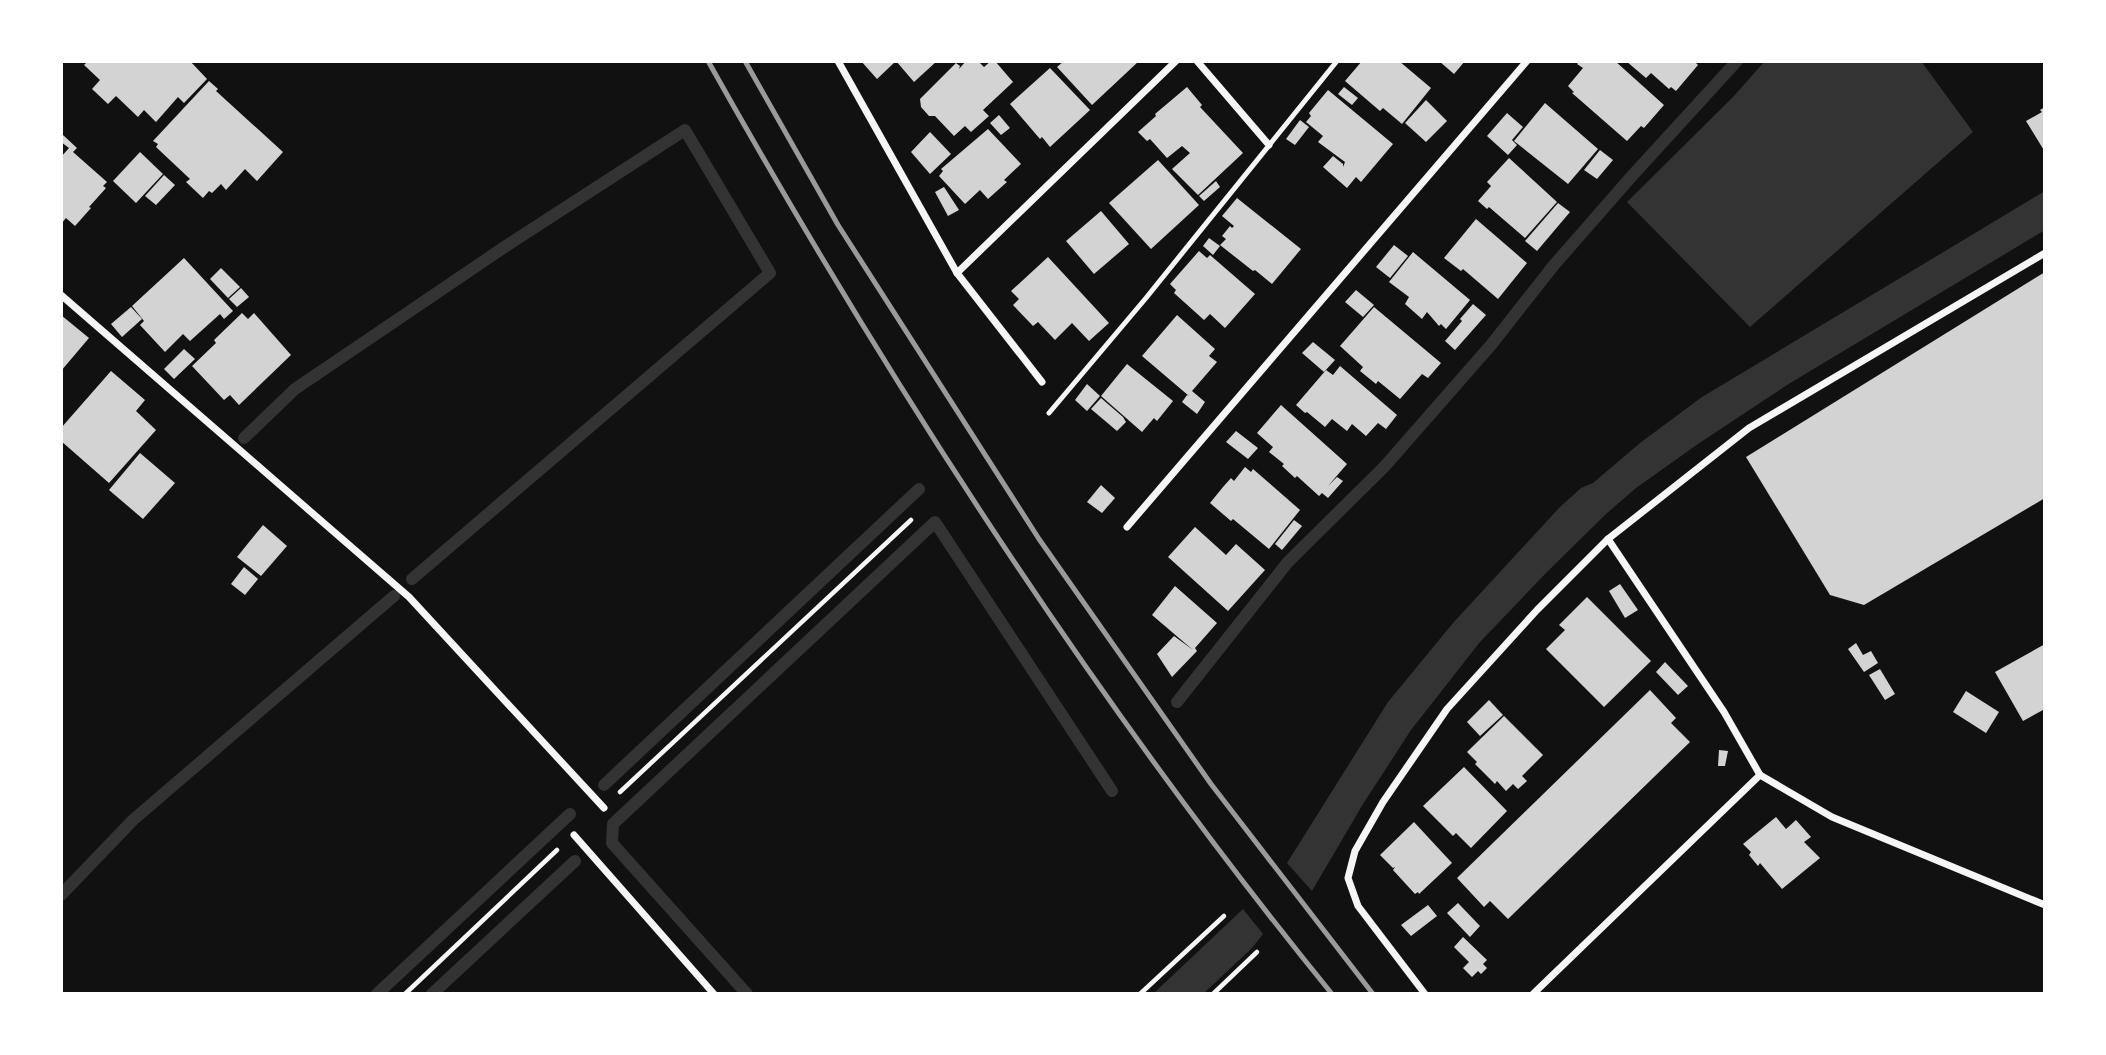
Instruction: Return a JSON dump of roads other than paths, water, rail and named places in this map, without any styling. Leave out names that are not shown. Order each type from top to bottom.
[{"type":"street","points":[[838,61],[957,273],[1042,382]]},
{"type":"street","points":[[957,273],[1176,61]]},
{"type":"street","points":[[1197,61],[1269,145]]},
{"type":"street","points":[[1127,527],[1527,61]]},
{"type":"street","points":[[1425,994],[1358,906],[1348,878],[1354,851],[1383,802],[1447,709],[1537,610],[1608,539],[1749,428],[2045,253]]},
{"type":"street","points":[[61,295],[409,597],[604,808]]},
{"type":"street","points":[[1608,539],[1724,712],[1760,775],[1832,817],[2045,905]]},
{"type":"street","points":[[1533,994],[1760,775]]},
{"type":"street","points":[[574,835],[715,994]]},
{"type":"lane","points":[[1049,413],[1146,298],[1337,61]]},
{"type":"waterway","points":[[1177,702],[1288,562],[1385,466],[1491,345],[1554,265],[1737,61]]},
{"type":"waterway","points":[[244,438],[295,389],[506,246],[685,130],[770,273],[412,579]]},
{"type":"waterway","points":[[604,785],[919,489]]},
{"type":"waterway","points":[[747,994],[612,843],[613,824],[935,522],[1112,791]]},
{"type":"waterway","points":[[61,895],[133,820],[394,596]]},
{"type":"waterway","points":[[377,994],[570,814]]},
{"type":"waterway","points":[[432,994],[575,861]]},
{"type":"railway","points":[[708,61],[850,304],[1000,541],[1161,772],[1332,994]]},
{"type":"railway","points":[[745,61],[838,225],[1039,539],[1211,784],[1373,994]]}]
